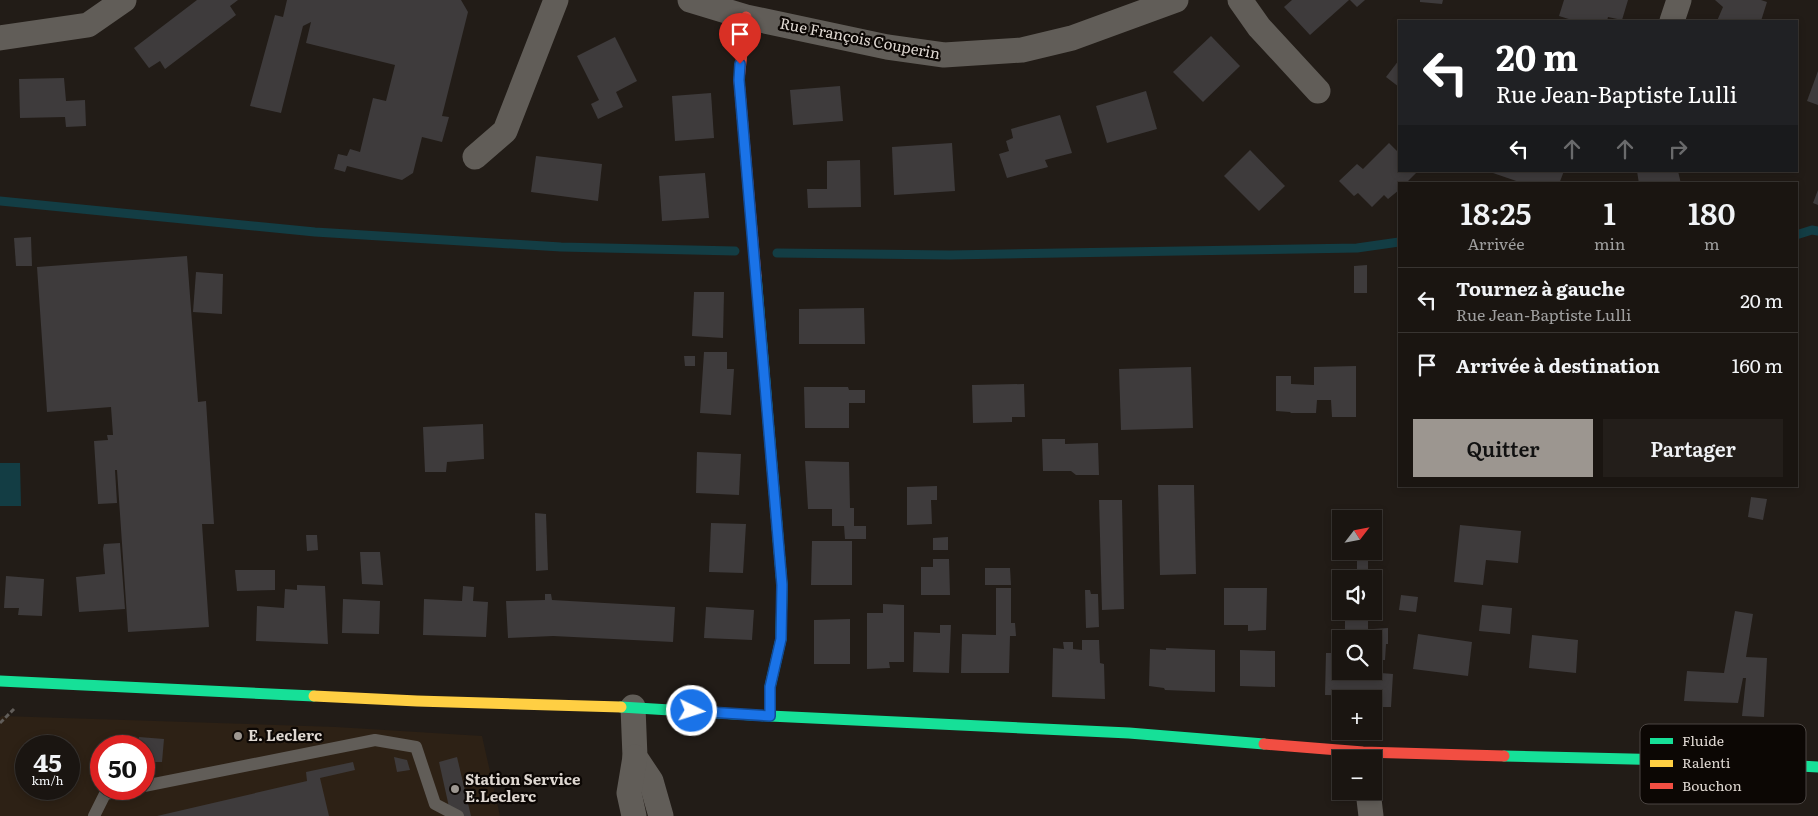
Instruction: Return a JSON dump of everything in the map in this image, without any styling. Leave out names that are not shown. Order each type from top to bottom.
[{"type":"main road","points":[[746,17],[739,80],[782,585],[781,639],[770,687],[770,716]]},
{"type":"main road","points":[[0,680],[417,701],[633,707],[770,716],[1129,733],[1332,752]]},
{"type":"main road","points":[[1382,755],[1640,760]]},
{"type":"street","points":[[0,38],[88,25],[124,0]]},
{"type":"street","points":[[475,157],[505,131],[556,0]]},
{"type":"street","name":"Rue François Couperin","points":[[690,0],[746,17],[887,47],[944,55],[1022,50],[1072,38],[1176,0]]},
{"type":"street","points":[[1240,0],[1259,27],[1318,91]]},
{"type":"street","points":[[1672,20],[1679,0]]},
{"type":"street","points":[[633,707],[636,757],[629,793],[634,816]]},
{"type":"street","points":[[636,757],[651,781],[661,816]]},
{"type":"street","points":[[1369,800],[1370,816]]},
{"type":"lane","points":[[155,784],[375,740],[416,747],[435,804],[458,816]]},
{"type":"lane","points":[[94,816],[102,800]]},
{"type":"shaded area","points":[[2,716],[336,727],[482,736],[500,816],[0,816],[0,718]]},
{"type":"water","points":[[0,463],[20,463],[21,506],[0,506]]},
{"type":"building","points":[[197,0],[238,0],[230,6],[236,15],[165,69],[160,61],[149,68],[134,48]]},
{"type":"building","points":[[287,0],[461,0],[468,12],[442,116],[449,117],[442,142],[422,137],[413,173],[402,180],[347,166],[345,172],[334,169],[338,154],[347,156],[350,149],[360,152],[373,98],[386,101],[395,65],[306,43],[311,22],[303,26],[281,113],[250,106],[275,15],[283,17]]},
{"type":"building","points":[[1292,0],[1349,0],[1310,35],[1284,7]]},
{"type":"building","points":[[1350,0],[1365,0],[1357,7]]},
{"type":"building","points":[[1420,0],[1443,0],[1442,4],[1420,2]]},
{"type":"building","points":[[1564,0],[1628,0],[1622,20],[1608,17],[1607,20],[1572,20],[1559,16]]},
{"type":"building","points":[[1715,0],[1761,0],[1767,2],[1761,20],[1717,20],[1723,7]]},
{"type":"building","points":[[1211,36],[1240,66],[1203,102],[1173,72]]},
{"type":"building","points":[[615,37],[637,81],[616,92],[623,107],[598,119],[591,104],[599,100],[577,56]]},
{"type":"building","points":[[1398,61],[1398,86],[1386,77]]},
{"type":"building","points":[[1818,71],[1818,105],[1807,101]]},
{"type":"building","points":[[64,78],[66,101],[85,100],[86,126],[66,127],[65,117],[20,118],[19,79]]},
{"type":"building","points":[[840,86],[843,121],[793,125],[790,90]]},
{"type":"building","points":[[1146,91],[1157,129],[1107,143],[1096,106]]},
{"type":"building","points":[[711,93],[714,138],[675,141],[672,96]]},
{"type":"building","points":[[1060,115],[1072,153],[1045,160],[1048,167],[1007,178],[999,154],[1009,151],[1006,141],[1013,138],[1011,129]]},
{"type":"building","points":[[952,143],[955,191],[894,195],[892,147]]},
{"type":"building","points":[[1389,143],[1398,152],[1398,172],[1417,172],[1407,182],[1398,182],[1398,191],[1388,199],[1384,195],[1372,207],[1358,193],[1354,196],[1339,181],[1357,164],[1363,169]]},
{"type":"building","points":[[1250,150],[1285,186],[1259,211],[1224,176]]},
{"type":"building","points":[[536,156],[602,164],[598,201],[531,192]]},
{"type":"building","points":[[860,160],[861,207],[808,208],[807,189],[827,189],[827,161]]},
{"type":"building","points":[[1564,172],[1560,182],[1519,182],[1493,173]]},
{"type":"building","points":[[1637,172],[1678,172],[1681,182],[1639,182]]},
{"type":"building","points":[[705,173],[709,218],[662,221],[659,176]]},
{"type":"building","points":[[1818,190],[1818,205],[1813,203]]},
{"type":"building","points":[[31,237],[32,266],[16,266],[14,238]]},
{"type":"building","points":[[187,256],[198,402],[206,401],[214,524],[202,524],[209,627],[128,632],[117,470],[115,470],[117,503],[98,504],[94,441],[108,440],[107,435],[113,435],[111,407],[47,412],[37,267]]},
{"type":"building","points":[[1367,265],[1367,293],[1354,293],[1354,266]]},
{"type":"building","points":[[196,272],[223,274],[222,314],[193,312]]},
{"type":"building","points":[[694,292],[724,292],[723,338],[692,336]]},
{"type":"building","points":[[864,308],[865,344],[799,344],[799,309]]},
{"type":"building","points":[[704,352],[727,352],[727,369],[734,369],[731,415],[700,413]]},
{"type":"building","points":[[684,356],[695,356],[695,366],[685,366]]},
{"type":"building","points":[[1356,366],[1356,417],[1332,417],[1331,400],[1317,400],[1316,413],[1276,411],[1276,376],[1291,376],[1291,384],[1314,385],[1314,367]]},
{"type":"building","points":[[1191,367],[1193,428],[1121,430],[1119,369]]},
{"type":"building","points":[[1024,384],[1025,417],[1012,417],[1012,422],[973,423],[972,385]]},
{"type":"building","points":[[804,387],[848,387],[849,390],[865,390],[865,403],[849,403],[849,428],[805,428]]},
{"type":"building","points":[[483,424],[484,459],[447,462],[446,472],[425,472],[423,427]]},
{"type":"building","points":[[1042,439],[1065,439],[1065,444],[1098,443],[1099,475],[1076,475],[1071,471],[1043,471]]},
{"type":"building","points":[[697,452],[741,454],[739,495],[696,493]]},
{"type":"building","points":[[805,461],[849,462],[850,508],[854,508],[854,526],[866,526],[866,539],[845,539],[844,526],[832,526],[832,509],[808,509]]},
{"type":"building","points":[[1158,485],[1194,485],[1196,574],[1160,575]]},
{"type":"building","points":[[937,486],[937,500],[931,500],[932,524],[907,525],[907,487]]},
{"type":"building","points":[[1751,497],[1767,499],[1763,520],[1748,517]]},
{"type":"building","points":[[1099,500],[1122,500],[1124,609],[1102,610]]},
{"type":"building","points":[[535,513],[546,514],[548,570],[536,571]]},
{"type":"building","points":[[711,523],[746,524],[743,573],[709,572]]},
{"type":"building","points":[[1460,525],[1521,531],[1518,563],[1486,560],[1483,585],[1454,582]]},
{"type":"building","points":[[306,535],[317,535],[318,550],[307,551]]},
{"type":"building","points":[[948,537],[948,550],[933,550],[933,538]]},
{"type":"building","points":[[812,541],[852,541],[852,585],[811,585]]},
{"type":"building","points":[[120,543],[125,609],[79,612],[76,577],[105,574],[104,544]]},
{"type":"building","points":[[360,552],[380,552],[383,585],[362,584]]},
{"type":"building","points":[[933,559],[949,559],[950,595],[921,595],[921,567],[933,567]]},
{"type":"building","points":[[1368,560],[1368,570],[1357,570],[1357,561]]},
{"type":"building","points":[[985,568],[1010,568],[1011,585],[985,585]]},
{"type":"building","points":[[235,570],[275,570],[275,590],[237,591]]},
{"type":"building","points":[[6,576],[44,579],[42,616],[18,615],[19,608],[4,608]]},
{"type":"building","points":[[297,585],[325,586],[328,644],[256,641],[257,606],[284,608],[285,589],[297,590]]},
{"type":"building","points":[[463,586],[474,587],[473,601],[488,602],[486,637],[423,635],[424,599],[462,601]]},
{"type":"building","points":[[996,588],[1011,588],[1011,623],[1015,623],[1016,636],[1010,636],[1009,673],[961,673],[962,634],[996,635]]},
{"type":"building","points":[[1224,588],[1267,588],[1266,630],[1248,631],[1248,625],[1224,625]]},
{"type":"building","points":[[1085,590],[1090,590],[1091,594],[1098,594],[1099,627],[1086,628]]},
{"type":"building","points":[[545,594],[551,594],[552,600],[675,607],[673,642],[553,636],[508,638],[506,601],[545,600]]},
{"type":"building","points":[[1401,595],[1418,597],[1416,612],[1399,610]]},
{"type":"building","points":[[343,599],[380,601],[379,634],[342,633]]},
{"type":"building","points":[[883,604],[904,605],[904,662],[889,662],[890,668],[867,669],[867,613],[883,613]]},
{"type":"building","points":[[1482,605],[1512,608],[1510,634],[1479,631]]},
{"type":"building","points":[[706,607],[754,610],[752,640],[704,638]]},
{"type":"building","points":[[1735,611],[1753,614],[1746,657],[1767,658],[1764,717],[1742,716],[1746,678],[1743,678],[1738,703],[1684,701],[1687,671],[1724,673]]},
{"type":"building","points":[[850,619],[850,664],[814,664],[814,620]]},
{"type":"building","points":[[1345,620],[1368,620],[1368,630],[1345,630]]},
{"type":"building","points":[[940,625],[951,625],[949,673],[913,672],[914,632],[940,633]]},
{"type":"building","points":[[1388,628],[1385,660],[1382,660],[1382,630],[1373,629]]},
{"type":"building","points":[[1418,634],[1472,642],[1468,676],[1413,669]]},
{"type":"building","points":[[1532,635],[1578,640],[1576,673],[1529,668]]},
{"type":"building","points":[[1082,640],[1099,640],[1100,663],[1104,664],[1105,699],[1052,697],[1053,648],[1064,649],[1063,642],[1073,642],[1073,649],[1082,650]]},
{"type":"building","points":[[1166,648],[1215,650],[1215,692],[1165,690],[1164,688],[1149,686],[1150,649],[1166,650]]},
{"type":"building","points":[[1240,650],[1275,651],[1275,687],[1240,686]]},
{"type":"building","points":[[1326,653],[1332,653],[1332,680],[1382,680],[1382,673],[1393,674],[1391,707],[1382,707],[1382,690],[1332,690],[1332,695],[1325,695]]},
{"type":"building","points":[[155,738],[164,739],[162,762],[155,762]]},
{"type":"building","points":[[394,757],[407,760],[410,770],[397,772]]},
{"type":"building","name":"Station Service E.Leclerc","points":[[457,757],[471,816],[451,816],[439,762]]},
{"type":"building","points":[[353,762],[355,770],[320,778],[329,816],[157,816],[307,781],[306,772]]},
{"type":"waterway","points":[[0,201],[315,232],[561,247],[735,251]]},
{"type":"waterway","points":[[1798,234],[1812,230],[1818,231]]},
{"type":"waterway","points":[[777,253],[950,255],[1357,248],[1398,242]]},
{"type":"traffic: fast","points":[[756,276],[782,585],[781,639],[770,687],[770,716]]},
{"type":"traffic: fast","points":[[0,681],[314,696]]},
{"type":"traffic: fast","points":[[621,707],[1129,733],[1264,744]]},
{"type":"traffic: fast","points":[[1504,756],[1640,759]]},
{"type":"traffic: fast","points":[[1806,766],[1818,767]]},
{"type":"traffic: slow","points":[[314,696],[621,707]]},
{"type":"traffic: jam","points":[[746,17],[739,80],[756,276]]},
{"type":"traffic: jam","points":[[1264,744],[1363,752],[1504,756]]},
{"type":"place","name":"E. Leclerc","points":[[238,736]]},
{"type":"place","name":"Station Service E.Leclerc","points":[[455,789]]},
{"type":"route","points":[[692,711],[770,716],[770,687],[781,639],[782,585],[739,80],[740,64]]}]
